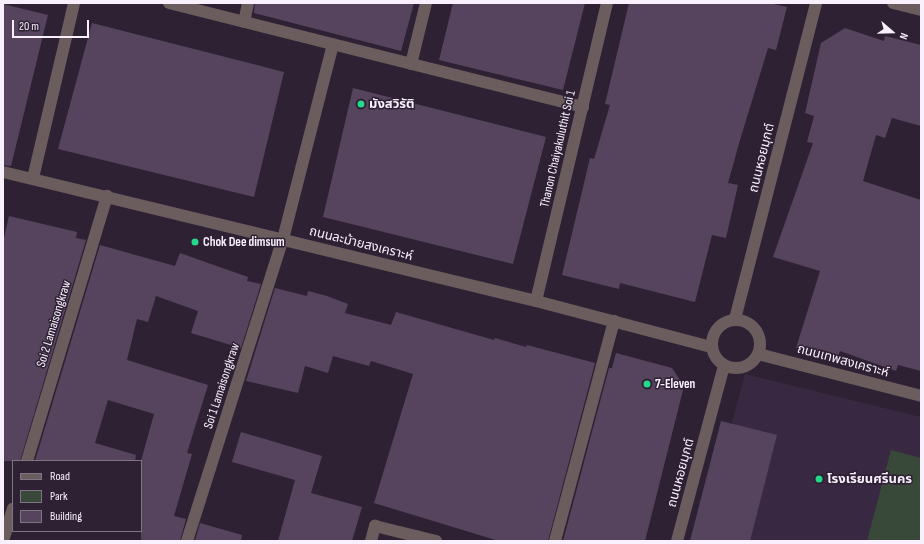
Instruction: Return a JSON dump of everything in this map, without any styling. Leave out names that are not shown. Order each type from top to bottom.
[{"type":"street","points":[[33,178],[74,3]]},
{"type":"street","points":[[169,3],[583,108]]},
{"type":"street","points":[[244,22],[248,3]]},
{"type":"street","points":[[411,64],[426,3]]},
{"type":"street","name":"Thanon Chaiyakuluthit Soi 1","points":[[536,300],[583,108],[606,3]]},
{"type":"street","name":"ถนนหอยมุกต์","points":[[735,319],[816,3]]},
{"type":"street","points":[[893,3],[921,10]]},
{"type":"street","name":"Soi 1 Lamaisongkraw","points":[[187,541],[283,239],[333,44]]},
{"type":"street","name":"ถนนละม้ายสงเคราะห์","points":[[3,172],[536,300],[711,347]]},
{"type":"street","name":"Soi 2 Lamaisongkraw","points":[[27,460],[107,196]]},
{"type":"street","points":[[735,319],[744,320],[756,330],[759,338],[758,354],[747,366],[732,368],[724,366],[718,361],[711,347],[715,331],[720,325],[735,319]]},
{"type":"street","points":[[555,541],[614,321]]},
{"type":"street","name":"ถนนเทพสงเคราะห์","points":[[758,354],[921,396]]},
{"type":"street","name":"ถนนหอยมุกต์","points":[[677,541],[724,366]]},
{"type":"street","points":[[3,541],[12,511]]},
{"type":"street","points":[[371,541],[375,526],[436,541]]},
{"type":"shaded area","name":"โรงเรียนศรีนคร","points":[[745,374],[921,417],[921,541],[700,541]]},
{"type":"green space","points":[[891,450],[921,458],[921,541],[867,541]]},
{"type":"building","points":[[255,3],[414,3],[401,51],[254,13]]},
{"type":"building","points":[[453,3],[585,3],[563,90],[439,60]]},
{"type":"building","points":[[629,3],[769,3],[787,7],[776,50],[768,48],[728,183],[738,185],[726,238],[712,235],[695,302],[620,283],[619,289],[562,275],[590,158],[594,159],[610,105],[605,104]]},
{"type":"building","points":[[3,4],[48,15],[11,166],[3,165]]},
{"type":"building","points":[[92,23],[284,72],[254,197],[58,149]]},
{"type":"building","points":[[845,28],[884,41],[885,36],[921,45],[921,126],[892,118],[885,138],[876,135],[863,181],[921,200],[921,371],[898,365],[896,371],[840,351],[837,360],[796,348],[820,271],[773,257],[813,143],[807,142],[814,116],[805,113],[821,43]]},
{"type":"building","points":[[353,88],[546,137],[513,264],[323,217]]},
{"type":"building","points":[[9,216],[77,232],[76,238],[86,240],[20,460],[12,461],[3,461],[3,242]]},
{"type":"building","points":[[100,245],[175,266],[180,253],[248,277],[247,281],[261,284],[241,348],[191,333],[198,311],[156,296],[148,322],[137,319],[127,360],[208,385],[187,453],[192,454],[174,516],[186,519],[180,541],[141,541],[141,460],[154,414],[108,400],[95,443],[136,455],[135,460],[35,460]]},
{"type":"building","points":[[275,288],[307,296],[308,291],[327,296],[348,304],[345,313],[391,325],[396,312],[494,340],[495,338],[526,347],[527,345],[595,363],[548,541],[499,541],[374,503],[413,374],[371,361],[369,366],[333,356],[328,373],[305,366],[298,393],[246,381]]},
{"type":"building","points":[[616,353],[672,368],[684,386],[645,541],[563,541],[609,368],[612,368]]},
{"type":"building","points":[[721,421],[777,435],[750,541],[690,541]]},
{"type":"building","points":[[241,432],[322,456],[311,493],[362,507],[352,541],[278,541],[295,480],[232,462]]},
{"type":"building","points":[[200,523],[242,535],[241,541],[195,541]]},
{"type":"place","name":"มังสวิรัติ","points":[[361,104]]},
{"type":"place","name":"Chok Dee dimsum","points":[[195,242]]},
{"type":"place","name":"7-Eleven","points":[[647,384]]},
{"type":"place","name":"โรงเรียนศรีนคร","points":[[819,479]]}]
